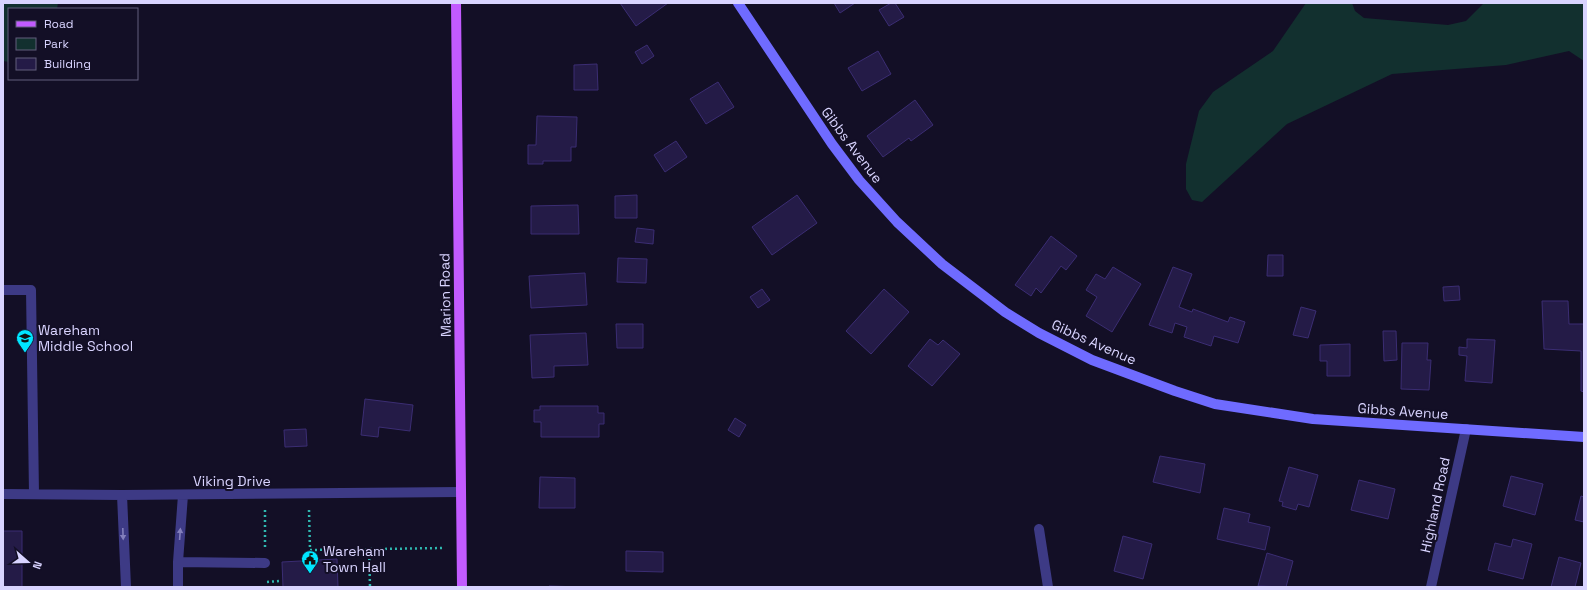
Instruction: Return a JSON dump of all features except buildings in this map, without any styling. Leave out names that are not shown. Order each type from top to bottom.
[{"type":"main road","name":"Marion Road","points":[[456,3],[462,587]]},
{"type":"main road","name":"Gibbs Avenue","points":[[738,3],[832,144],[859,180],[897,222],[942,264],[1005,312],[1040,333],[1092,360],[1175,392],[1215,404],[1313,419],[1584,437]]},
{"type":"street","points":[[3,290],[31,290],[34,494]]},
{"type":"street","name":"Highland Road","points":[[1431,587],[1466,429]]},
{"type":"street","name":"Viking Drive","points":[[3,494],[183,495],[460,492]]},
{"type":"street","points":[[122,495],[126,587]]},
{"type":"street","points":[[178,587],[178,562],[183,495]]},
{"type":"street","points":[[1039,529],[1048,587]]},
{"type":"street","points":[[178,562],[265,563]]},
{"type":"path","points":[[309,509],[310,550],[444,548]]},
{"type":"path","points":[[369,549],[370,587]]},
{"type":"green space","points":[[3,3],[58,3],[57,8],[8,8],[8,62],[3,61]]},
{"type":"green space","points":[[1306,3],[1352,3],[1355,11],[1364,18],[1448,25],[1466,21],[1484,3],[1584,3],[1584,61],[1569,51],[1506,65],[1392,74],[1287,124],[1202,202],[1192,200],[1186,189],[1186,164],[1199,111],[1213,92],[1273,51]]},
{"type":"place","name":"Wareham Middle School","points":[[25,353]]},
{"type":"place","name":"Wareham Town Hall","points":[[310,574]]}]
